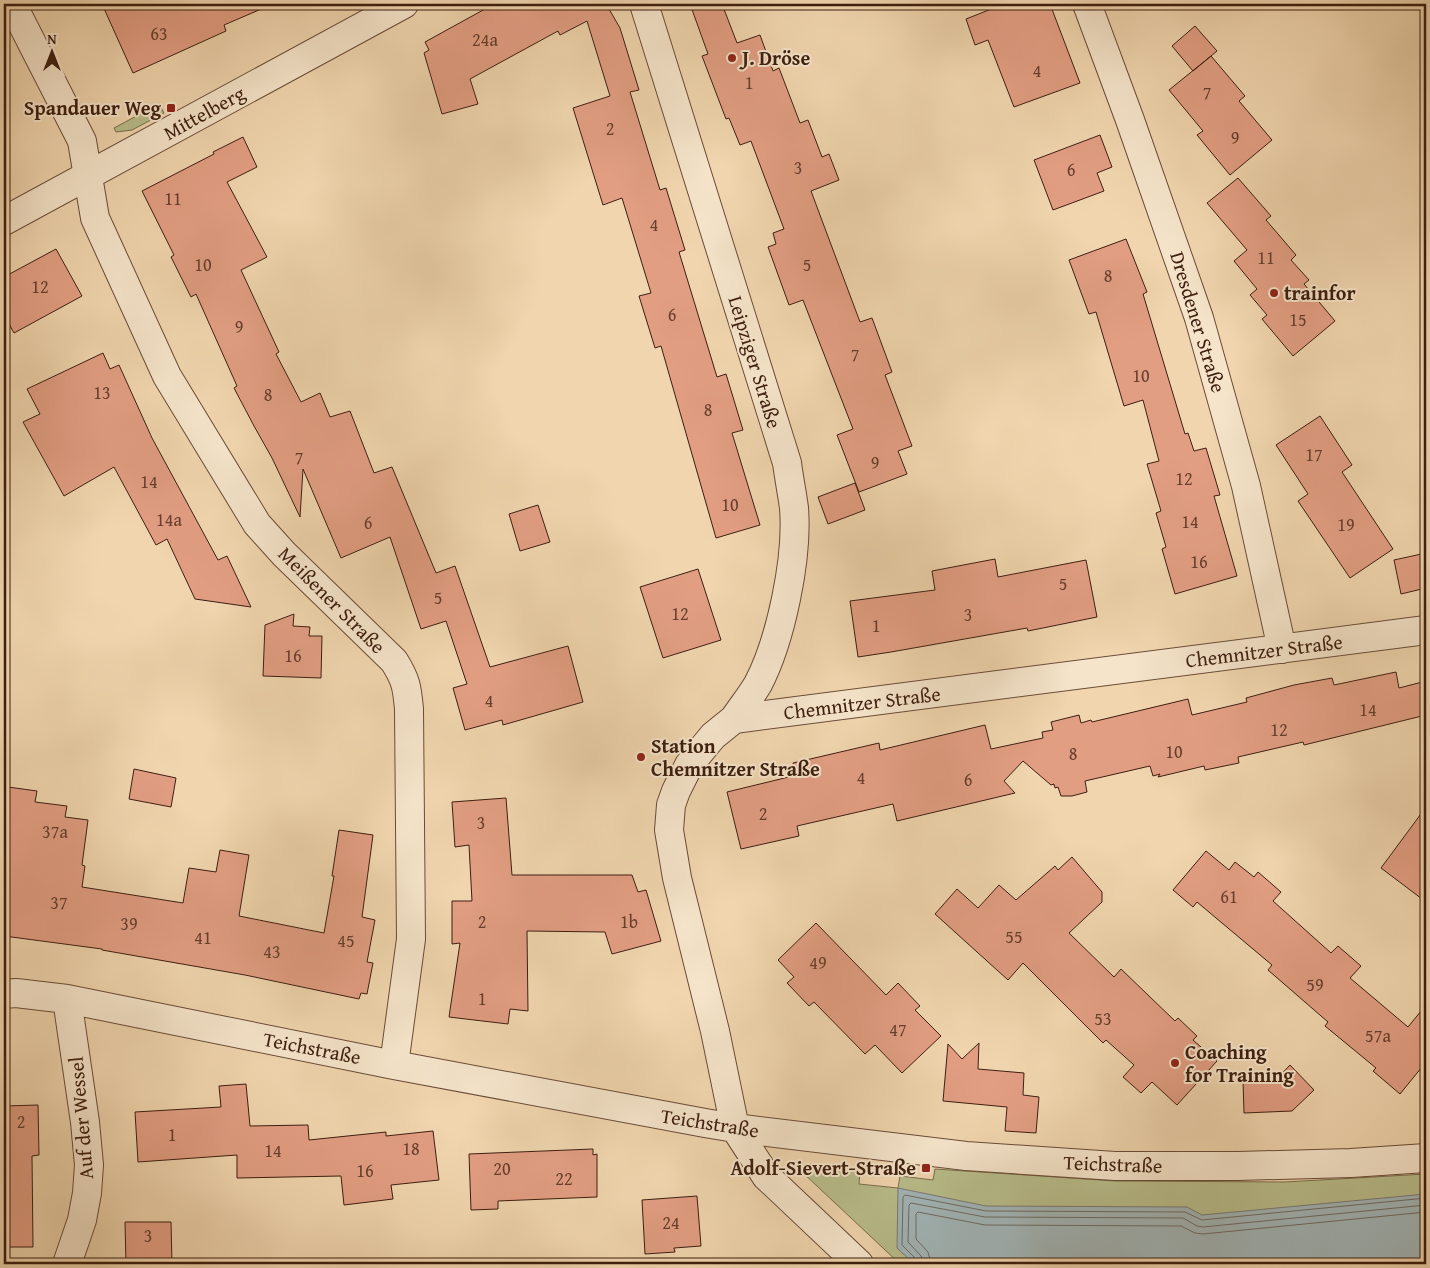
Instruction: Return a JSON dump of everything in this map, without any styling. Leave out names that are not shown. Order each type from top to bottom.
[{"type":"street","name":"Meißener Straße","points":[[12,4],[82,141],[95,218],[167,376],[257,524],[284,554],[394,661],[404,676],[409,708],[411,939],[394,1065]]},
{"type":"street","name":"Mittelberg","points":[[4,222],[404,4]]},
{"type":"street","name":"Leipziger Straße","points":[[644,4],[787,462],[794,509],[794,543],[791,574],[776,638],[758,683],[734,719]]},
{"type":"street","name":"Dresdener Straße","points":[[1087,4],[1130,120],[1199,318],[1246,486],[1282,649]]},
{"type":"street","name":"Chemnitzer Straße","points":[[734,719],[1426,630]]},
{"type":"street","points":[[734,719],[713,736],[689,765],[671,805],[669,830],[677,878],[715,1031],[735,1128],[766,1176],[859,1264]]},
{"type":"street","name":"Teichstraße","points":[[4,994],[16,993],[67,999],[394,1065],[735,1128],[966,1156],[1114,1166],[1238,1166],[1351,1163],[1426,1158]]},
{"type":"street","name":"Auf der Wessel","points":[[67,999],[89,1165],[87,1193],[82,1220],[67,1264]]},
{"type":"green space","points":[[159,104],[164,113],[132,130],[116,132],[114,128]]},
{"type":"green space","points":[[811,1164],[860,1171],[859,1184],[898,1188],[900,1176],[933,1180],[935,1169],[1115,1181],[1285,1182],[1426,1174],[1426,1264],[900,1264],[802,1172],[803,1166]]},
{"type":"water","points":[[898,1188],[986,1206],[1187,1207],[1202,1215],[1426,1194],[1426,1264],[914,1264],[897,1248]]},
{"type":"building","points":[[102,4],[273,4],[224,25],[226,31],[133,73]]},
{"type":"building","points":[[494,4],[618,4],[609,9],[620,28],[639,90],[630,92],[660,190],[666,188],[685,250],[679,252],[717,377],[726,374],[743,430],[732,433],[760,525],[716,538],[661,346],[655,348],[639,296],[651,293],[622,198],[603,205],[573,108],[610,96],[587,21],[560,35],[558,31],[470,79],[478,104],[442,114],[424,53],[429,50],[425,42]]},
{"type":"building","points":[[690,4],[722,4],[737,43],[760,35],[773,71],[779,68],[800,123],[808,120],[822,157],[829,154],[839,180],[811,191],[860,322],[872,318],[892,372],[885,375],[912,446],[898,451],[907,474],[859,492],[837,435],[853,429],[803,300],[789,305],[768,247],[776,244],[773,233],[784,229],[751,141],[740,145],[729,118],[726,119],[702,56],[708,54]]},
{"type":"building","points":[[1004,4],[1050,4],[1080,83],[1014,107],[988,40],[975,45],[966,19]]},
{"type":"building","points":[[1195,26],[1217,51],[1193,71],[1172,46]]},
{"type":"building","points":[[1211,56],[1245,96],[1239,101],[1272,140],[1230,175],[1197,135],[1203,131],[1169,90]]},
{"type":"building","points":[[1100,135],[1112,167],[1097,173],[1104,191],[1053,210],[1034,160]]},
{"type":"building","points":[[243,137],[257,167],[227,182],[267,257],[241,270],[279,352],[276,354],[301,402],[320,393],[330,417],[350,411],[374,473],[392,467],[436,573],[455,566],[490,667],[568,646],[583,702],[503,725],[502,720],[465,730],[453,688],[467,684],[446,621],[421,629],[390,537],[341,558],[303,469],[300,517],[272,458],[234,388],[237,386],[196,294],[191,297],[171,257],[174,255],[142,191]]},
{"type":"building","points":[[1238,178],[1271,216],[1266,220],[1296,255],[1291,260],[1309,280],[1304,284],[1335,321],[1293,356],[1262,319],[1267,315],[1250,295],[1257,289],[1234,261],[1247,250],[1207,203]]},
{"type":"building","points":[[1126,239],[1147,292],[1143,294],[1185,434],[1188,433],[1194,451],[1206,448],[1220,495],[1214,496],[1237,576],[1175,594],[1162,549],[1166,547],[1156,513],[1161,511],[1147,464],[1159,461],[1143,400],[1124,406],[1096,312],[1089,314],[1069,260]]},
{"type":"building","points":[[56,249],[82,296],[14,333],[4,315],[4,277]]},
{"type":"building","points":[[103,353],[110,369],[119,365],[152,438],[218,560],[227,556],[251,607],[195,599],[167,539],[156,545],[114,467],[64,496],[23,422],[40,414],[27,389]]},
{"type":"building","points":[[1320,416],[1352,465],[1342,472],[1393,549],[1350,578],[1298,501],[1308,494],[1276,445]]},
{"type":"building","points":[[855,483],[865,510],[828,524],[818,497]]},
{"type":"building","points":[[538,505],[550,542],[520,551],[509,514]]},
{"type":"building","points":[[1426,553],[1426,588],[1401,594],[1394,560]]},
{"type":"building","points":[[995,559],[998,577],[1086,560],[1097,617],[1028,631],[1027,628],[858,657],[850,601],[935,590],[932,571]]},
{"type":"building","points":[[698,569],[721,640],[663,658],[640,587]]},
{"type":"building","points":[[294,614],[293,626],[310,627],[309,636],[322,636],[321,678],[263,676],[265,625]]},
{"type":"building","points":[[1396,672],[1399,688],[1426,681],[1426,715],[1304,745],[1303,742],[1238,757],[1239,763],[1205,770],[1204,766],[1158,777],[1160,774],[1153,776],[1150,766],[1085,781],[1087,792],[1072,796],[1061,796],[1058,787],[1055,788],[1054,784],[1051,785],[1023,761],[1004,781],[1015,793],[897,821],[893,804],[797,826],[799,836],[741,849],[727,792],[797,775],[793,763],[879,743],[880,750],[985,725],[991,749],[1043,738],[1042,732],[1053,730],[1051,722],[1079,715],[1081,723],[1091,720],[1092,722],[1188,699],[1192,715],[1247,702],[1246,698],[1294,685],[1332,678],[1334,685]]},
{"type":"building","points":[[134,769],[176,778],[171,807],[129,799]]},
{"type":"building","points":[[8,787],[37,791],[35,802],[67,806],[65,817],[88,820],[82,865],[85,866],[82,887],[183,903],[189,868],[216,872],[220,850],[249,855],[239,916],[324,933],[334,876],[332,876],[339,830],[373,835],[362,917],[375,920],[367,962],[373,963],[367,994],[361,993],[359,999],[245,975],[102,949],[4,936],[4,815]]},
{"type":"building","points":[[506,798],[512,875],[632,875],[638,892],[646,890],[661,941],[612,954],[605,932],[527,931],[528,1011],[510,1009],[508,1024],[449,1017],[460,943],[452,944],[452,901],[472,901],[469,845],[455,847],[452,802]]},
{"type":"building","points":[[1426,807],[1426,902],[1381,868]]},
{"type":"building","points":[[1206,851],[1229,870],[1235,862],[1254,877],[1258,872],[1281,892],[1273,901],[1331,953],[1338,946],[1361,966],[1350,978],[1408,1027],[1426,1005],[1426,1062],[1400,1094],[1373,1071],[1376,1068],[1325,1026],[1328,1022],[1268,970],[1272,965],[1197,902],[1193,907],[1173,890]]},
{"type":"building","points":[[1072,857],[1102,892],[1102,902],[1069,933],[1114,977],[1121,969],[1175,1021],[1178,1018],[1197,1036],[1193,1040],[1217,1061],[1177,1105],[1152,1082],[1141,1093],[1123,1077],[1134,1065],[1106,1040],[1103,1043],[1023,963],[1008,980],[935,914],[957,889],[978,908],[999,885],[1016,900],[1055,866],[1058,870]]},
{"type":"building","points":[[816,923],[886,995],[898,983],[920,1006],[915,1010],[941,1036],[902,1073],[875,1045],[865,1054],[814,1002],[809,1006],[787,983],[794,977],[778,960]]},
{"type":"building","points":[[979,1043],[978,1069],[1024,1073],[1023,1095],[1039,1097],[1036,1133],[1005,1131],[1007,1107],[943,1101],[948,1044],[962,1059]]},
{"type":"building","points":[[1290,1065],[1314,1090],[1292,1111],[1244,1113],[1243,1081],[1276,1080]]},
{"type":"building","points":[[246,1084],[250,1126],[308,1125],[309,1140],[386,1132],[386,1136],[433,1131],[439,1180],[391,1185],[393,1199],[344,1205],[341,1176],[237,1178],[237,1155],[138,1162],[135,1112],[221,1107],[219,1086]]},
{"type":"building","points":[[38,1105],[39,1155],[32,1156],[33,1247],[4,1247],[4,1106]]},
{"type":"building","points":[[593,1149],[593,1155],[597,1154],[597,1197],[498,1201],[498,1209],[471,1210],[469,1154]]},
{"type":"building","points":[[697,1196],[701,1246],[674,1248],[675,1252],[645,1254],[642,1200]]},
{"type":"building","points":[[125,1222],[171,1222],[172,1264],[126,1264]]},
{"type":"place","name":"J. Dröse","points":[[732,58]]},
{"type":"place","name":"Spandauer Weg","points":[[171,108]]},
{"type":"place","name":"trainfor","points":[[1274,293]]},
{"type":"place","name":"Station Chemnitzer Straße","points":[[641,757]]},
{"type":"place","name":"Coaching for Training","points":[[1175,1063]]},
{"type":"place","name":"Adolf-Sievert-Straße","points":[[926,1168]]}]
